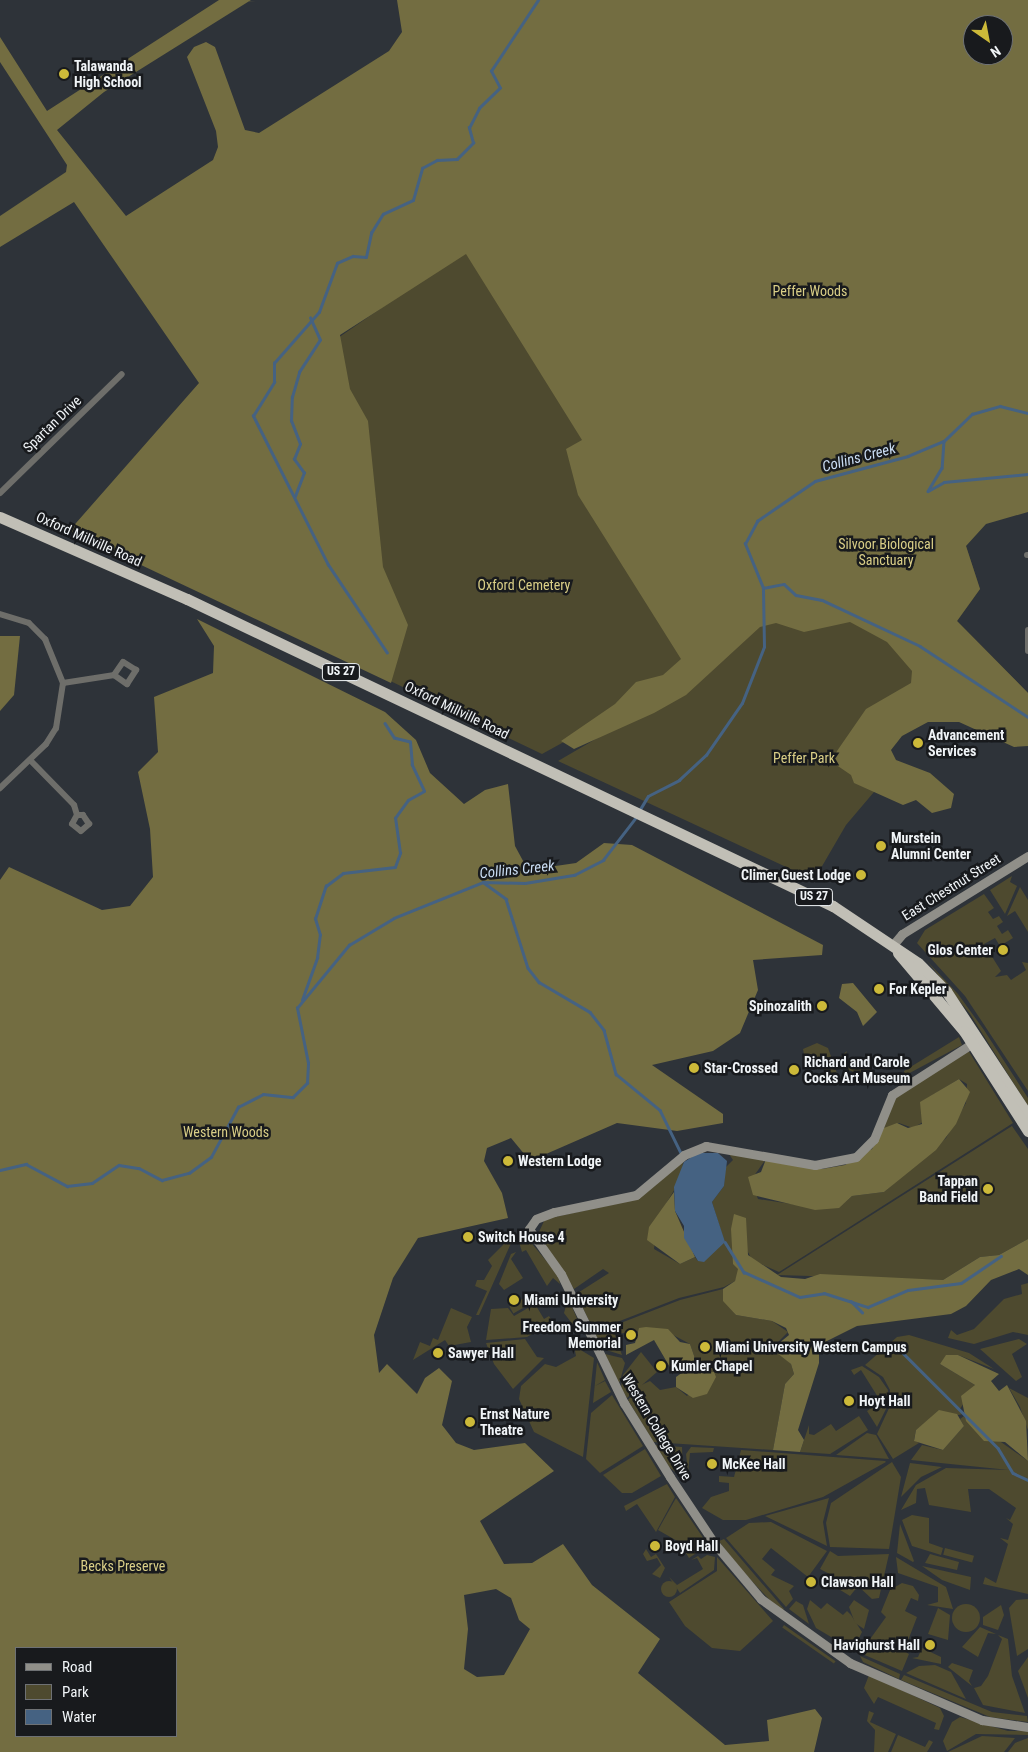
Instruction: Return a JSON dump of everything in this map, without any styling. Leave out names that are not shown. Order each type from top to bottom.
[{"type":"highway","name":"Oxford Millville Road","points":[[0,517],[187,599],[833,906],[892,946]]},
{"type":"highway","name":"US 27","points":[[892,946],[932,977],[1028,1116]]},
{"type":"highway","name":"US 27","points":[[976,1040],[1028,1131]]},
{"type":"street","name":"Spartan Drive","points":[[0,493],[122,374]]},
{"type":"street","points":[[0,614],[30,623],[45,639],[63,683],[56,728],[30,760],[0,788]]},
{"type":"street","points":[[1028,630],[1028,652]]},
{"type":"street","points":[[63,683],[114,675]]},
{"type":"street","points":[[30,760],[77,815]]},
{"type":"street","name":"East Chestnut Street","points":[[892,946],[902,934],[1028,856]]},
{"type":"street","name":"Western College Drive","points":[[976,1040],[898,1090],[884,1106],[870,1146],[847,1161],[804,1164],[722,1145],[692,1151],[636,1195],[554,1212],[536,1219],[529,1229],[561,1274],[624,1403],[666,1470],[740,1576],[802,1632],[850,1662],[982,1720],[1028,1727]]},
{"type":"green space","points":[[219,0],[251,0],[104,92],[57,130],[126,216],[213,160],[218,147],[216,131],[187,57],[194,47],[206,42],[215,47],[245,130],[259,133],[389,51],[402,32],[397,0],[1028,0],[1028,512],[986,524],[966,546],[980,589],[957,621],[1028,693],[1028,746],[1014,747],[959,722],[928,722],[902,736],[891,750],[896,760],[930,773],[954,794],[951,808],[932,813],[916,800],[903,805],[854,783],[851,775],[832,762],[837,751],[866,709],[911,683],[912,671],[887,642],[850,622],[804,632],[776,623],[760,627],[686,695],[654,713],[574,749],[561,741],[615,704],[636,682],[663,675],[681,659],[578,495],[566,449],[582,440],[466,254],[340,335],[350,389],[368,421],[383,567],[408,625],[391,683],[69,531],[199,383],[74,202],[0,247],[0,216],[66,172],[67,165],[0,62],[0,37],[47,111]]},
{"type":"green space","points":[[958,0],[1028,0],[966,546],[980,589],[957,621],[1028,693],[944,698],[882,734],[885,779],[846,825],[814,880],[558,761],[637,715],[691,672],[542,754],[382,677],[335,340],[471,246]]},
{"type":"green space","name":"Western Woods","points":[[197,619],[385,712],[416,740],[430,773],[464,804],[485,790],[508,784],[515,846],[528,870],[576,863],[604,843],[632,845],[823,945],[822,955],[753,960],[758,990],[740,1033],[713,1051],[652,1065],[723,1114],[723,1123],[677,1131],[617,1123],[530,1161],[511,1138],[487,1148],[484,1161],[502,1193],[508,1218],[418,1238],[393,1278],[374,1335],[379,1373],[387,1364],[417,1394],[425,1378],[439,1368],[452,1381],[442,1425],[456,1443],[474,1450],[525,1443],[554,1471],[480,1521],[504,1564],[532,1563],[563,1544],[592,1585],[660,1639],[638,1673],[725,1745],[769,1741],[767,1720],[815,1709],[822,1718],[814,1752],[0,1752],[0,880],[9,867],[102,910],[130,906],[153,877],[150,829],[138,772],[158,752],[154,697],[213,673],[214,646]],"holes":[[[496,1589],[511,1598],[519,1620],[530,1629],[504,1675],[477,1677],[464,1669],[468,1629],[464,1595]]]},
{"type":"green space","points":[[0,636],[20,636],[14,695],[0,711]]},
{"type":"green space","points":[[1012,876],[1010,882],[1017,886],[1005,914],[990,890]]},
{"type":"green space","points":[[1020,887],[1028,900],[1028,932],[1015,911],[1007,916]]},
{"type":"green space","points":[[984,894],[994,908],[988,912],[993,919],[999,916],[1003,922],[997,926],[1002,934],[1008,930],[1013,938],[1000,946],[995,938],[984,944],[1001,971],[995,977],[1007,975],[1011,980],[1026,970],[1022,962],[1028,963],[1028,1091],[965,996],[917,943],[925,930]]},
{"type":"green space","points":[[926,960],[958,994],[984,1030],[1028,1098],[1028,1106],[970,1014]]},
{"type":"green space","points":[[853,983],[877,1012],[863,1026],[857,1012],[839,998],[842,984]]},
{"type":"green space","points":[[959,1037],[962,1045],[904,1076],[904,1071]]},
{"type":"green space","points":[[817,1043],[828,1048],[838,1076],[830,1073],[827,1079],[821,1062],[811,1057],[806,1066],[803,1049]]},
{"type":"green space","points":[[968,1050],[1013,1123],[779,1272],[752,1260],[747,1250],[735,1281],[724,1287],[679,1298],[594,1331],[576,1294],[609,1273],[603,1269],[574,1289],[538,1234],[545,1219],[634,1200],[683,1161],[682,1177],[658,1217],[654,1249],[680,1264],[695,1257],[698,1261],[724,1241],[712,1202],[724,1186],[725,1168],[733,1160],[729,1154],[766,1159],[751,1180],[758,1199],[824,1209],[843,1204],[852,1196],[884,1192],[946,1138],[966,1103],[967,1084],[959,1079],[921,1102],[923,1122],[913,1128],[899,1123],[882,1130],[889,1106],[898,1093]]},
{"type":"green space","points":[[847,1051],[845,1057],[867,1069],[871,1063],[872,1069],[859,1074],[846,1069],[841,1056]]},
{"type":"green space","points":[[959,1079],[970,1092],[956,1124],[936,1150],[884,1192],[852,1196],[839,1208],[815,1210],[753,1195],[748,1177],[761,1172],[766,1159],[822,1169],[845,1165],[872,1149],[884,1128],[897,1123],[908,1128],[922,1124],[920,1102]]},
{"type":"green space","points":[[1012,1126],[1028,1149],[1028,1239],[999,1255],[980,1257],[943,1280],[777,1275]]},
{"type":"green space","points":[[674,1192],[675,1211],[695,1257],[680,1264],[647,1240],[649,1227]]},
{"type":"green space","points":[[734,1214],[746,1218],[748,1255],[781,1277],[805,1279],[820,1274],[943,1280],[980,1257],[999,1255],[1028,1239],[1028,1275],[1019,1269],[991,1280],[966,1306],[951,1314],[857,1326],[819,1345],[819,1363],[798,1430],[804,1440],[800,1452],[773,1450],[785,1384],[794,1374],[791,1364],[772,1349],[789,1335],[786,1328],[772,1321],[736,1315],[723,1301],[723,1289],[735,1281],[738,1269],[733,1264],[731,1229]]},
{"type":"green space","points":[[516,1232],[479,1315],[476,1315],[487,1291],[475,1286],[477,1280],[484,1280],[492,1266],[488,1260]]},
{"type":"green space","points":[[528,1239],[558,1275],[560,1284],[553,1278],[547,1286],[526,1250],[522,1252],[519,1242]]},
{"type":"green space","points":[[516,1252],[511,1259],[523,1278],[504,1290],[499,1284],[511,1254]]},
{"type":"green space","points":[[1028,1283],[1028,1335],[1013,1332],[974,1344],[948,1338],[951,1330],[957,1335],[974,1329],[1004,1299],[1022,1294],[1021,1285]]},
{"type":"green space","points":[[723,1289],[723,1298],[736,1315],[772,1321],[788,1332],[773,1347],[791,1364],[794,1374],[785,1384],[773,1450],[653,1442],[628,1400],[639,1386],[650,1381],[660,1390],[676,1387],[687,1396],[709,1373],[700,1373],[690,1344],[662,1329],[615,1334],[622,1355],[603,1349],[595,1333],[680,1300]]},
{"type":"green space","points":[[531,1294],[535,1301],[513,1313],[509,1306]]},
{"type":"green space","points":[[568,1298],[583,1332],[580,1334],[564,1313]]},
{"type":"green space","points":[[535,1304],[544,1319],[549,1316],[553,1322],[527,1337],[486,1340],[491,1309],[508,1308],[514,1316]]},
{"type":"green space","points":[[451,1308],[472,1317],[467,1327],[471,1342],[449,1346],[445,1340],[413,1360],[420,1342],[430,1346],[433,1338],[438,1340]]},
{"type":"green space","points":[[639,1328],[668,1329],[680,1342],[690,1344],[700,1373],[714,1372],[716,1377],[707,1394],[693,1398],[676,1387],[676,1377],[683,1372],[678,1364],[671,1369],[654,1340],[626,1355],[626,1345],[635,1343]]},
{"type":"green space","points":[[909,1335],[969,1353],[994,1369],[958,1355],[940,1364],[975,1385],[960,1409],[963,1414],[926,1422],[916,1430],[914,1440],[919,1443],[893,1459],[877,1434],[890,1406],[890,1390],[883,1377],[865,1365],[897,1337]]},
{"type":"green space","points":[[525,1339],[537,1357],[544,1358],[513,1389],[494,1364],[486,1343]]},
{"type":"green space","points":[[1019,1339],[1027,1344],[1012,1354],[1022,1377],[1016,1381],[980,1349]]},
{"type":"green space","points":[[574,1346],[594,1358],[583,1457],[534,1432],[519,1399],[521,1386],[545,1364],[556,1367],[576,1356]]},
{"type":"green space","points":[[641,1352],[657,1372],[627,1398],[621,1388],[623,1375]]},
{"type":"green space","points":[[605,1354],[622,1358],[625,1363],[619,1384]]},
{"type":"green space","points":[[946,1355],[958,1355],[999,1374],[991,1381],[999,1391],[1007,1385],[1026,1421],[1028,1461],[1005,1442],[984,1441],[966,1421],[961,1396],[975,1385],[940,1364]]},
{"type":"green space","points":[[597,1362],[605,1380],[595,1386],[605,1381],[611,1392],[593,1403]]},
{"type":"green space","points":[[862,1366],[879,1377],[888,1390],[886,1409],[877,1427],[867,1411],[881,1402],[861,1370],[854,1375],[851,1370]]},
{"type":"green space","points":[[1009,1388],[1028,1398],[1028,1430],[1020,1407]]},
{"type":"green space","points":[[612,1395],[643,1446],[600,1473],[586,1459],[591,1413]]},
{"type":"green space","points":[[939,1410],[957,1414],[964,1426],[943,1450],[914,1441],[916,1430]]},
{"type":"green space","points":[[859,1416],[868,1430],[830,1454],[800,1452],[809,1425],[809,1434],[814,1435],[831,1424],[836,1431]]},
{"type":"green space","points":[[964,1416],[1028,1461],[1028,1594],[983,1584],[985,1577],[996,1583],[1008,1544],[1000,1538],[1008,1540],[1013,1524],[1006,1518],[1010,1520],[1016,1508],[989,1489],[968,1489],[971,1512],[929,1505],[925,1488],[917,1489],[916,1503],[901,1510],[916,1485],[946,1468],[1009,1470],[911,1460],[922,1445],[943,1450],[964,1426],[960,1419]]},
{"type":"green space","points":[[867,1433],[876,1435],[889,1459],[836,1455]]},
{"type":"green space","points":[[655,1445],[682,1447],[683,1478],[669,1467]]},
{"type":"green space","points":[[691,1447],[714,1448],[713,1452],[690,1453],[688,1473],[686,1454]]},
{"type":"green space","points":[[645,1449],[661,1476],[632,1493],[622,1493],[603,1475]]},
{"type":"green space","points":[[741,1450],[886,1462],[823,1497],[746,1520],[723,1520],[702,1508],[711,1497],[729,1491],[729,1483],[719,1482],[719,1476],[734,1477]]},
{"type":"green space","points":[[892,1462],[901,1477],[889,1549],[830,1547],[826,1523],[831,1503]]},
{"type":"green space","points":[[910,1463],[942,1467],[921,1477],[901,1497]]},
{"type":"green space","points":[[667,1484],[675,1497],[656,1532],[637,1504],[626,1511],[624,1506]]},
{"type":"green space","points":[[676,1498],[708,1545],[689,1558],[679,1542],[658,1530]]},
{"type":"green space","points":[[829,1498],[823,1522],[827,1546],[765,1516]]},
{"type":"green space","points":[[912,1515],[929,1518],[929,1543],[943,1548],[941,1555],[912,1546],[902,1520]]},
{"type":"green space","points":[[771,1522],[827,1551],[808,1577],[771,1548],[762,1559],[775,1570],[771,1575],[794,1586],[789,1591],[793,1599],[786,1607],[726,1538],[749,1523]]},
{"type":"green space","points":[[900,1524],[914,1561],[913,1562],[897,1553]]},
{"type":"green space","points":[[724,1539],[784,1609],[781,1612],[734,1562],[719,1541]]},
{"type":"green space","points":[[945,1548],[974,1556],[972,1563],[943,1555]]},
{"type":"green space","points":[[646,1549],[651,1557],[656,1554],[665,1568],[660,1578],[652,1574],[661,1565],[657,1558],[647,1561],[643,1554]]},
{"type":"green space","points":[[830,1551],[838,1556],[889,1554],[879,1598],[872,1599],[858,1586],[850,1596],[832,1585],[837,1578],[820,1569]]},
{"type":"green space","points":[[930,1554],[959,1562],[957,1570],[925,1563]]},
{"type":"green space","points":[[707,1555],[715,1557],[714,1570],[680,1593],[669,1577],[677,1585],[703,1569],[697,1558],[691,1560],[698,1556],[701,1559]]},
{"type":"green space","points":[[717,1557],[773,1621],[740,1651],[712,1648],[685,1626],[669,1602],[717,1571]]},
{"type":"green space","points":[[896,1557],[946,1587],[953,1609],[927,1605],[938,1602],[938,1587],[898,1573]]},
{"type":"green space","points":[[922,1566],[971,1577],[970,1590],[942,1580]]},
{"type":"green space","points":[[666,1581],[672,1581],[677,1586],[675,1595],[666,1597],[661,1592],[661,1586]]},
{"type":"green space","points":[[902,1583],[913,1586],[919,1595],[918,1601],[911,1598],[905,1611],[917,1617],[904,1651],[909,1654],[902,1671],[860,1653],[886,1617],[881,1612],[890,1590]]},
{"type":"green space","points":[[1028,1599],[1028,1649],[1017,1656],[1009,1608],[1016,1600]]},
{"type":"green space","points":[[810,1600],[821,1609],[827,1603],[843,1615],[847,1611],[851,1615],[862,1632],[853,1650],[816,1628],[807,1609]]},
{"type":"green space","points":[[854,1600],[869,1610],[864,1629],[855,1623],[849,1607]]},
{"type":"green space","points":[[796,1601],[803,1605],[809,1624],[789,1609]]},
{"type":"green space","points":[[966,1604],[976,1608],[980,1618],[976,1628],[966,1632],[956,1628],[952,1618],[956,1608]]},
{"type":"green space","points":[[1001,1605],[1004,1615],[998,1630],[983,1625],[983,1617]]},
{"type":"green space","points":[[938,1608],[950,1615],[948,1640],[928,1634]]},
{"type":"green space","points":[[784,1625],[836,1661],[834,1664],[782,1627]]},
{"type":"green space","points":[[980,1627],[996,1634],[988,1633],[978,1657],[962,1647]]},
{"type":"green space","points":[[998,1635],[1008,1639],[1012,1676],[1025,1713],[983,1705],[974,1688],[981,1686],[988,1676],[1002,1639]]},
{"type":"green space","points":[[922,1648],[941,1657],[941,1664],[912,1658],[918,1657]]},
{"type":"green space","points":[[860,1656],[900,1674],[899,1679],[863,1662]]},
{"type":"green space","points":[[1028,1657],[1028,1698],[1018,1671]]},
{"type":"green space","points":[[952,1663],[973,1670],[969,1681],[972,1686],[948,1667]]},
{"type":"green space","points":[[935,1665],[951,1672],[966,1699],[906,1673],[919,1666]]},
{"type":"green space","points":[[869,1675],[940,1708],[944,1716],[939,1730],[934,1729],[936,1723],[878,1697],[874,1704],[864,1688]]},
{"type":"green space","points":[[904,1675],[992,1712],[1027,1716],[1028,1722],[990,1717],[901,1680]]},
{"type":"green space","points":[[869,1711],[874,1713],[870,1722],[896,1734],[888,1752],[874,1752],[875,1730],[867,1721]]},
{"type":"green space","points":[[960,1717],[1008,1731],[1028,1731],[1028,1735],[976,1734],[947,1751],[943,1741],[952,1722]]},
{"type":"green space","points":[[898,1735],[925,1747],[929,1740],[933,1742],[927,1752],[891,1752]]},
{"type":"green space","points":[[982,1736],[1015,1738],[1004,1752],[948,1752]]},
{"type":"green space","points":[[1028,1738],[1028,1752],[1008,1752],[1015,1743]]},
{"type":"water","points":[[698,1153],[718,1153],[727,1161],[724,1186],[712,1202],[725,1242],[704,1262],[698,1261],[684,1238],[684,1226],[675,1211],[674,1187],[684,1162]]},
{"type":"waterway","points":[[387,653],[328,565],[253,416],[274,382],[274,363],[319,312],[337,263],[353,256],[366,257],[371,233],[383,214],[413,200],[422,168],[437,160],[457,159],[473,143],[469,128],[479,108],[500,88],[491,71],[538,0]]},
{"type":"waterway","points":[[295,496],[304,473],[294,459],[300,444],[291,421],[292,397],[299,372],[320,340],[310,318]]},
{"type":"waterway","name":"Collins Creek","points":[[639,811],[648,796],[679,780],[706,755],[742,703],[764,647],[763,588],[745,544],[757,521],[815,481],[908,456],[944,441],[972,414],[1000,406],[1028,413]]},
{"type":"waterway","points":[[944,441],[942,468],[928,491],[944,482],[1028,474]]},
{"type":"waterway","points":[[763,588],[784,584],[796,595],[822,600],[920,646],[1028,717]]},
{"type":"waterway","points":[[302,1000],[317,958],[320,935],[315,919],[326,886],[343,873],[395,867],[400,853],[395,818],[408,800],[424,791],[412,765],[410,742],[394,738],[385,724]]},
{"type":"waterway","name":"Collins Creek","points":[[0,1170],[26,1164],[67,1186],[92,1183],[119,1165],[139,1168],[162,1180],[189,1173],[211,1157],[238,1107],[263,1094],[293,1097],[307,1083],[308,1063],[297,1008],[349,945],[394,918],[483,882],[525,883],[574,875],[603,860],[637,816]]},
{"type":"waterway","points":[[483,882],[506,899],[528,968],[539,982],[590,1012],[604,1030],[616,1074],[660,1110],[681,1153]]},
{"type":"waterway","points":[[725,1242],[744,1272],[800,1297],[824,1293],[868,1307],[908,1290],[961,1283],[1001,1256]]},
{"type":"waterway","points":[[851,1301],[862,1312]]},
{"type":"waterway","points":[[894,1344],[998,1448],[1013,1473],[1028,1480]]},
{"type":"place","name":"Talawanda High School","points":[[64,74]]},
{"type":"place","name":"Advancement Services","points":[[918,743]]},
{"type":"place","name":"Murstein Alumni Center","points":[[881,846]]},
{"type":"place","name":"Climer Guest Lodge","points":[[861,875]]},
{"type":"place","name":"Glos Center","points":[[1003,950]]},
{"type":"place","name":"For Kepler","points":[[879,989]]},
{"type":"place","name":"Spinozalith","points":[[822,1006]]},
{"type":"place","name":"Star-Crossed","points":[[694,1068]]},
{"type":"place","name":"Richard and Carole Cocks Art Museum","points":[[794,1070]]},
{"type":"place","name":"Western Lodge","points":[[508,1161]]},
{"type":"place","name":"Tappan Band Field","points":[[988,1189]]},
{"type":"place","name":"Switch House 4","points":[[468,1237]]},
{"type":"place","name":"Miami University","points":[[514,1300]]},
{"type":"place","name":"Freedom Summer Memorial","points":[[631,1335]]},
{"type":"place","name":"Miami University Western Campus","points":[[705,1347]]},
{"type":"place","name":"Sawyer Hall","points":[[438,1353]]},
{"type":"place","name":"Kumler Chapel","points":[[661,1366]]},
{"type":"place","name":"Hoyt Hall","points":[[849,1401]]},
{"type":"place","name":"Ernst Nature Theatre","points":[[470,1422]]},
{"type":"place","name":"McKee Hall","points":[[712,1464]]},
{"type":"place","name":"Boyd Hall","points":[[655,1546]]},
{"type":"place","name":"Clawson Hall","points":[[811,1582]]},
{"type":"place","name":"Havighurst Hall","points":[[930,1645]]},
{"type":"park label","name":"Peffer Woods","points":[[810,291]]},
{"type":"park label","name":"Silvoor Biological Sanctuary","points":[[886,552]]},
{"type":"park label","name":"Oxford Cemetery","points":[[524,585]]},
{"type":"park label","name":"Peffer Park","points":[[804,758]]},
{"type":"park label","name":"Becks Preserve","points":[[123,1566]]}]
